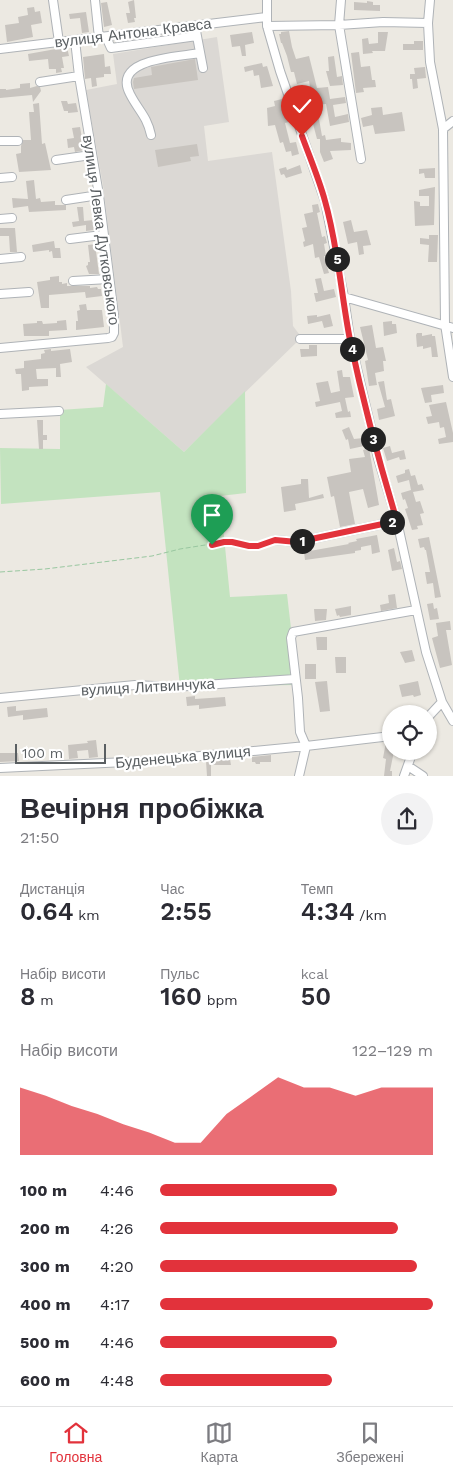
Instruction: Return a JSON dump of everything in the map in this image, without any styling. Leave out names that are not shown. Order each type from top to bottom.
[{"type":"street","points":[[53,0],[59,42]]},
{"type":"street","points":[[95,0],[102,37],[112,48],[197,36]]},
{"type":"street","points":[[267,0],[267,26],[280,71],[326,201],[350,339],[378,458],[397,521],[426,652],[442,702],[453,721]]},
{"type":"street","points":[[341,0],[339,25],[361,159]]},
{"type":"street","points":[[430,0],[428,23],[430,62],[443,130],[445,324],[453,377]]},
{"type":"street","name":"вулиця Антона Кравса","points":[[0,49],[195,24],[266,17]]},
{"type":"street","points":[[267,26],[383,22],[428,23]]},
{"type":"street","points":[[195,24],[203,68]]},
{"type":"street","name":"вулиця Левка Дутковського","points":[[0,348],[112,337],[114,333],[114,315],[102,235],[99,195],[79,76],[76,40]]},
{"type":"street","points":[[152,135],[148,122],[129,93],[126,78],[129,73],[146,62],[200,53]]},
{"type":"street","points":[[40,82],[79,76]]},
{"type":"street","points":[[443,130],[453,121]]},
{"type":"street","points":[[0,142],[18,141]]},
{"type":"street","points":[[56,160],[91,155]]},
{"type":"street","points":[[0,178],[12,177]]},
{"type":"street","points":[[66,200],[99,195]]},
{"type":"street","points":[[0,219],[12,218]]},
{"type":"street","points":[[70,239],[102,235]]},
{"type":"street","points":[[444,236],[453,238]]},
{"type":"street","points":[[0,259],[21,257]]},
{"type":"street","points":[[72,281],[109,279]]},
{"type":"street","points":[[0,294],[29,292]]},
{"type":"street","points":[[344,297],[445,324],[453,328]]},
{"type":"street","points":[[300,339],[350,339]]},
{"type":"street","points":[[0,414],[58,411]]},
{"type":"street","points":[[275,540],[297,542],[397,521]]},
{"type":"street","points":[[299,776],[306,746],[300,732],[291,638],[293,632],[416,610]]},
{"type":"street","name":"вулиця Литвинчука","points":[[0,698],[135,685],[174,687],[295,679]]},
{"type":"street","points":[[437,707],[442,702]]},
{"type":"street","name":"Буденецька вулиця","points":[[0,768],[147,761],[382,737]]},
{"type":"street","points":[[404,776],[410,760]]},
{"type":"street","points":[[408,766],[423,776]]},
{"type":"path","points":[[0,572],[152,556],[180,549],[224,542],[258,546],[275,540]]},
{"type":"shaded area","points":[[217,37],[229,122],[204,126],[208,161],[272,152],[291,291],[293,326],[300,339],[184,452],[86,367],[123,347],[103,185],[86,90],[117,84],[113,54]]},
{"type":"green space","points":[[106,384],[184,452],[245,391],[246,493],[220,496],[230,597],[287,594],[292,637],[293,685],[180,687],[160,492],[1,504],[0,448],[60,449],[60,410],[103,407]]},
{"type":"building","points":[[134,0],[135,22],[128,23],[126,13],[130,13],[128,2]]},
{"type":"building","points":[[367,1],[373,2],[373,5],[380,5],[380,11],[354,10],[354,2],[367,3]]},
{"type":"building","points":[[107,2],[112,25],[104,27],[101,3]]},
{"type":"building","points":[[34,7],[35,12],[40,11],[42,23],[31,25],[33,37],[7,42],[5,25],[19,23],[18,17],[28,15],[27,8]]},
{"type":"building","points":[[86,12],[89,32],[82,33],[80,18],[70,19],[69,14]]},
{"type":"building","points":[[289,31],[296,59],[309,56],[317,88],[328,87],[330,99],[345,97],[346,103],[333,105],[335,117],[348,114],[349,122],[330,126],[326,104],[307,106],[307,99],[310,98],[309,94],[311,93],[309,81],[297,84],[294,72],[291,72],[281,43],[279,34]]},
{"type":"building","points":[[252,32],[254,43],[245,45],[246,56],[242,56],[240,46],[232,47],[230,35]]},
{"type":"building","points":[[378,32],[388,32],[385,51],[372,51],[373,53],[363,54],[362,39],[368,38],[369,44],[378,43]]},
{"type":"building","points":[[414,41],[423,41],[423,50],[403,50],[403,44],[414,44]]},
{"type":"building","points":[[67,47],[69,56],[62,57],[64,68],[61,68],[62,72],[56,73],[56,69],[49,69],[48,59],[29,61],[28,54]]},
{"type":"building","points":[[359,52],[361,67],[370,66],[372,80],[375,80],[376,87],[363,88],[364,92],[356,93],[351,53]]},
{"type":"building","points":[[104,54],[105,67],[110,66],[111,74],[104,74],[104,77],[96,78],[97,86],[92,87],[91,78],[85,79],[83,57]]},
{"type":"building","points":[[334,56],[337,77],[342,76],[343,85],[330,86],[326,71],[329,71],[328,57]]},
{"type":"building","points":[[195,59],[198,80],[134,89],[134,78],[152,75],[151,67]]},
{"type":"building","points":[[262,63],[263,67],[267,66],[273,86],[261,88],[259,75],[254,76],[253,70],[245,72],[244,67]]},
{"type":"building","points":[[425,67],[426,78],[417,79],[418,88],[413,89],[410,74],[415,74],[414,68]]},
{"type":"building","points":[[30,83],[30,88],[37,86],[40,87],[41,91],[33,102],[32,95],[0,98],[0,89],[20,88],[20,84]]},
{"type":"building","points":[[282,99],[289,122],[285,123],[290,143],[296,142],[299,154],[292,156],[291,151],[286,152],[283,142],[280,143],[275,125],[268,126],[267,108],[275,106],[274,101]]},
{"type":"building","points":[[61,101],[67,101],[68,104],[76,103],[78,112],[68,113],[68,111],[64,111]]},
{"type":"building","points":[[39,103],[42,144],[45,143],[51,170],[19,172],[16,154],[21,153],[23,140],[31,140],[29,112],[34,112],[33,104]]},
{"type":"building","points":[[382,107],[383,115],[402,112],[405,131],[375,134],[373,125],[363,127],[361,118],[372,115],[371,108]]},
{"type":"building","points":[[319,119],[322,136],[325,135],[326,140],[341,138],[341,142],[351,143],[351,150],[330,151],[333,159],[324,162],[320,152],[320,139],[317,139],[312,120]]},
{"type":"building","points":[[80,127],[84,150],[75,152],[74,147],[68,148],[67,139],[74,138],[72,128]]},
{"type":"building","points":[[197,144],[199,156],[190,157],[191,161],[158,167],[155,150]]},
{"type":"building","points":[[300,165],[302,173],[286,178],[284,174],[281,175],[279,169],[286,167],[287,170]]},
{"type":"building","points":[[435,168],[435,178],[425,178],[424,173],[419,174],[419,169]]},
{"type":"building","points":[[34,180],[36,199],[40,198],[41,202],[55,201],[55,205],[66,205],[66,210],[29,212],[28,206],[13,208],[12,198],[28,199],[26,181]]},
{"type":"building","points":[[435,187],[434,225],[415,226],[414,201],[420,202],[420,206],[429,206],[429,196],[419,196],[419,190]]},
{"type":"building","points":[[318,204],[320,212],[317,213],[322,237],[325,236],[327,243],[324,244],[326,256],[324,256],[329,273],[324,274],[319,257],[315,258],[313,244],[304,247],[303,242],[305,241],[302,228],[307,227],[304,214],[313,212],[312,205]]},
{"type":"building","points":[[77,207],[83,207],[84,221],[93,220],[94,230],[86,231],[86,225],[73,227],[72,222],[79,221]]},
{"type":"building","points":[[351,220],[354,232],[367,230],[371,245],[363,246],[364,254],[359,255],[357,242],[348,244],[343,222]]},
{"type":"building","points":[[0,228],[15,228],[17,252],[10,252],[9,236],[0,236]]},
{"type":"building","points":[[429,235],[438,235],[437,262],[428,262],[429,245],[420,244],[420,238],[429,239]]},
{"type":"building","points":[[54,241],[55,248],[60,248],[61,258],[53,258],[52,251],[49,252],[49,250],[33,252],[32,245]]},
{"type":"building","points":[[95,244],[99,274],[89,274],[86,266],[90,262],[88,245]]},
{"type":"building","points":[[59,276],[59,282],[62,282],[62,284],[67,283],[67,286],[97,287],[101,289],[102,296],[86,298],[85,292],[49,295],[49,308],[41,308],[37,282]]},
{"type":"building","points":[[321,278],[324,291],[334,289],[336,297],[316,302],[314,293],[318,293],[315,279]]},
{"type":"building","points":[[86,304],[87,310],[102,310],[104,327],[76,330],[76,321],[78,321],[77,311],[80,310],[79,305]]},
{"type":"building","points":[[330,314],[333,326],[324,328],[322,321],[308,324],[307,316],[317,315],[317,317]]},
{"type":"building","points":[[66,320],[67,330],[49,331],[49,336],[24,336],[23,324],[37,323],[37,321],[42,321],[43,324],[57,323],[57,321]]},
{"type":"building","points":[[392,321],[392,324],[396,324],[397,333],[384,336],[383,322]]},
{"type":"building","points":[[372,325],[376,348],[383,347],[386,361],[383,361],[384,371],[375,373],[377,385],[369,386],[365,361],[368,360],[360,327]]},
{"type":"building","points":[[417,333],[422,333],[422,336],[432,334],[432,336],[435,336],[438,357],[432,357],[431,347],[423,349],[423,346],[417,347]]},
{"type":"building","points":[[309,345],[317,345],[317,356],[301,357],[300,349],[309,349]]},
{"type":"building","points":[[51,349],[51,351],[70,349],[72,362],[60,364],[61,377],[56,377],[56,368],[36,369],[37,379],[48,379],[48,386],[29,387],[29,390],[22,391],[21,374],[16,374],[15,369],[24,368],[24,361],[41,359],[41,354],[45,353],[44,350]]},
{"type":"building","points":[[342,370],[343,377],[350,377],[354,397],[345,398],[351,417],[336,418],[335,413],[342,411],[340,402],[316,407],[315,402],[320,401],[316,383],[328,381],[331,393],[340,391],[337,371]]},
{"type":"building","points":[[384,381],[387,400],[391,399],[395,416],[379,420],[377,409],[385,407],[378,382]]},
{"type":"building","points":[[443,385],[444,393],[431,395],[432,402],[425,403],[421,388]]},
{"type":"building","points":[[446,402],[453,433],[453,442],[439,444],[438,439],[446,437],[444,427],[440,428],[439,422],[428,424],[426,417],[432,416],[429,405]]},
{"type":"building","points":[[37,420],[43,420],[43,435],[47,435],[47,440],[43,440],[43,449],[39,449]]},
{"type":"building","points":[[349,427],[354,439],[363,438],[364,446],[350,449],[348,439],[346,440],[342,430]]},
{"type":"building","points":[[390,446],[392,453],[404,450],[406,459],[400,460],[399,457],[387,461],[383,448]]},
{"type":"building","points":[[369,448],[379,505],[368,508],[363,489],[349,492],[355,524],[340,527],[334,496],[331,497],[327,477],[351,472],[349,459],[365,457],[363,450]]},
{"type":"building","points":[[409,469],[411,476],[415,475],[418,485],[422,484],[424,490],[413,492],[416,502],[420,501],[424,513],[420,514],[423,525],[417,526],[418,529],[412,530],[405,509],[408,508],[401,493],[411,490],[409,480],[398,483],[396,476],[405,473],[405,470]]},
{"type":"building","points":[[301,479],[308,479],[309,498],[323,494],[324,498],[295,504],[296,510],[284,512],[281,487],[301,484]]},
{"type":"building","points":[[377,535],[380,552],[372,554],[371,545],[361,547],[361,550],[355,551],[355,553],[305,560],[304,552],[349,544],[357,541],[356,539]]},
{"type":"building","points":[[429,537],[441,597],[435,598],[433,583],[427,584],[425,572],[430,572],[426,550],[424,547],[420,548],[418,539]]},
{"type":"building","points":[[394,548],[397,562],[400,561],[402,569],[392,571],[388,550]]},
{"type":"building","points":[[395,594],[397,608],[381,611],[380,605],[389,603],[388,595]]},
{"type":"building","points":[[433,603],[434,609],[437,608],[439,619],[430,620],[427,604]]},
{"type":"building","points":[[351,606],[351,615],[337,616],[335,609]]},
{"type":"building","points":[[314,609],[327,609],[326,620],[315,621]]},
{"type":"building","points":[[450,621],[451,630],[446,630],[452,665],[440,668],[432,638],[438,636],[436,623]]},
{"type":"building","points":[[316,637],[327,637],[327,650],[317,650]]},
{"type":"building","points":[[412,650],[415,661],[405,663],[400,652]]},
{"type":"building","points":[[335,657],[346,657],[346,673],[336,673]]},
{"type":"building","points":[[305,664],[316,664],[316,679],[305,679]]},
{"type":"building","points":[[327,681],[330,711],[320,712],[315,682]]},
{"type":"building","points":[[418,681],[421,695],[402,697],[399,685]]},
{"type":"building","points":[[195,696],[195,699],[225,697],[226,706],[199,709],[199,705],[187,706],[186,697]]},
{"type":"building","points":[[16,706],[16,711],[47,708],[48,717],[23,720],[23,715],[8,717],[7,707]]},
{"type":"building","points":[[96,740],[98,757],[89,758],[88,750],[77,751],[78,758],[69,759],[68,745],[88,743],[87,741]]},
{"type":"building","points":[[0,753],[18,753],[19,761],[0,762]]},
{"type":"building","points":[[271,755],[271,762],[256,764],[252,762],[252,757]]},
{"type":"building","points":[[230,759],[231,765],[211,765],[211,776],[207,776],[206,761]]},
{"type":"building","points":[[386,760],[392,760],[390,771],[392,771],[392,776],[384,776]]},
{"type":"route","points":[[212,545],[232,542],[258,546],[275,540],[297,542],[397,521],[378,458],[362,394],[350,339],[326,201],[302,136]]}]
